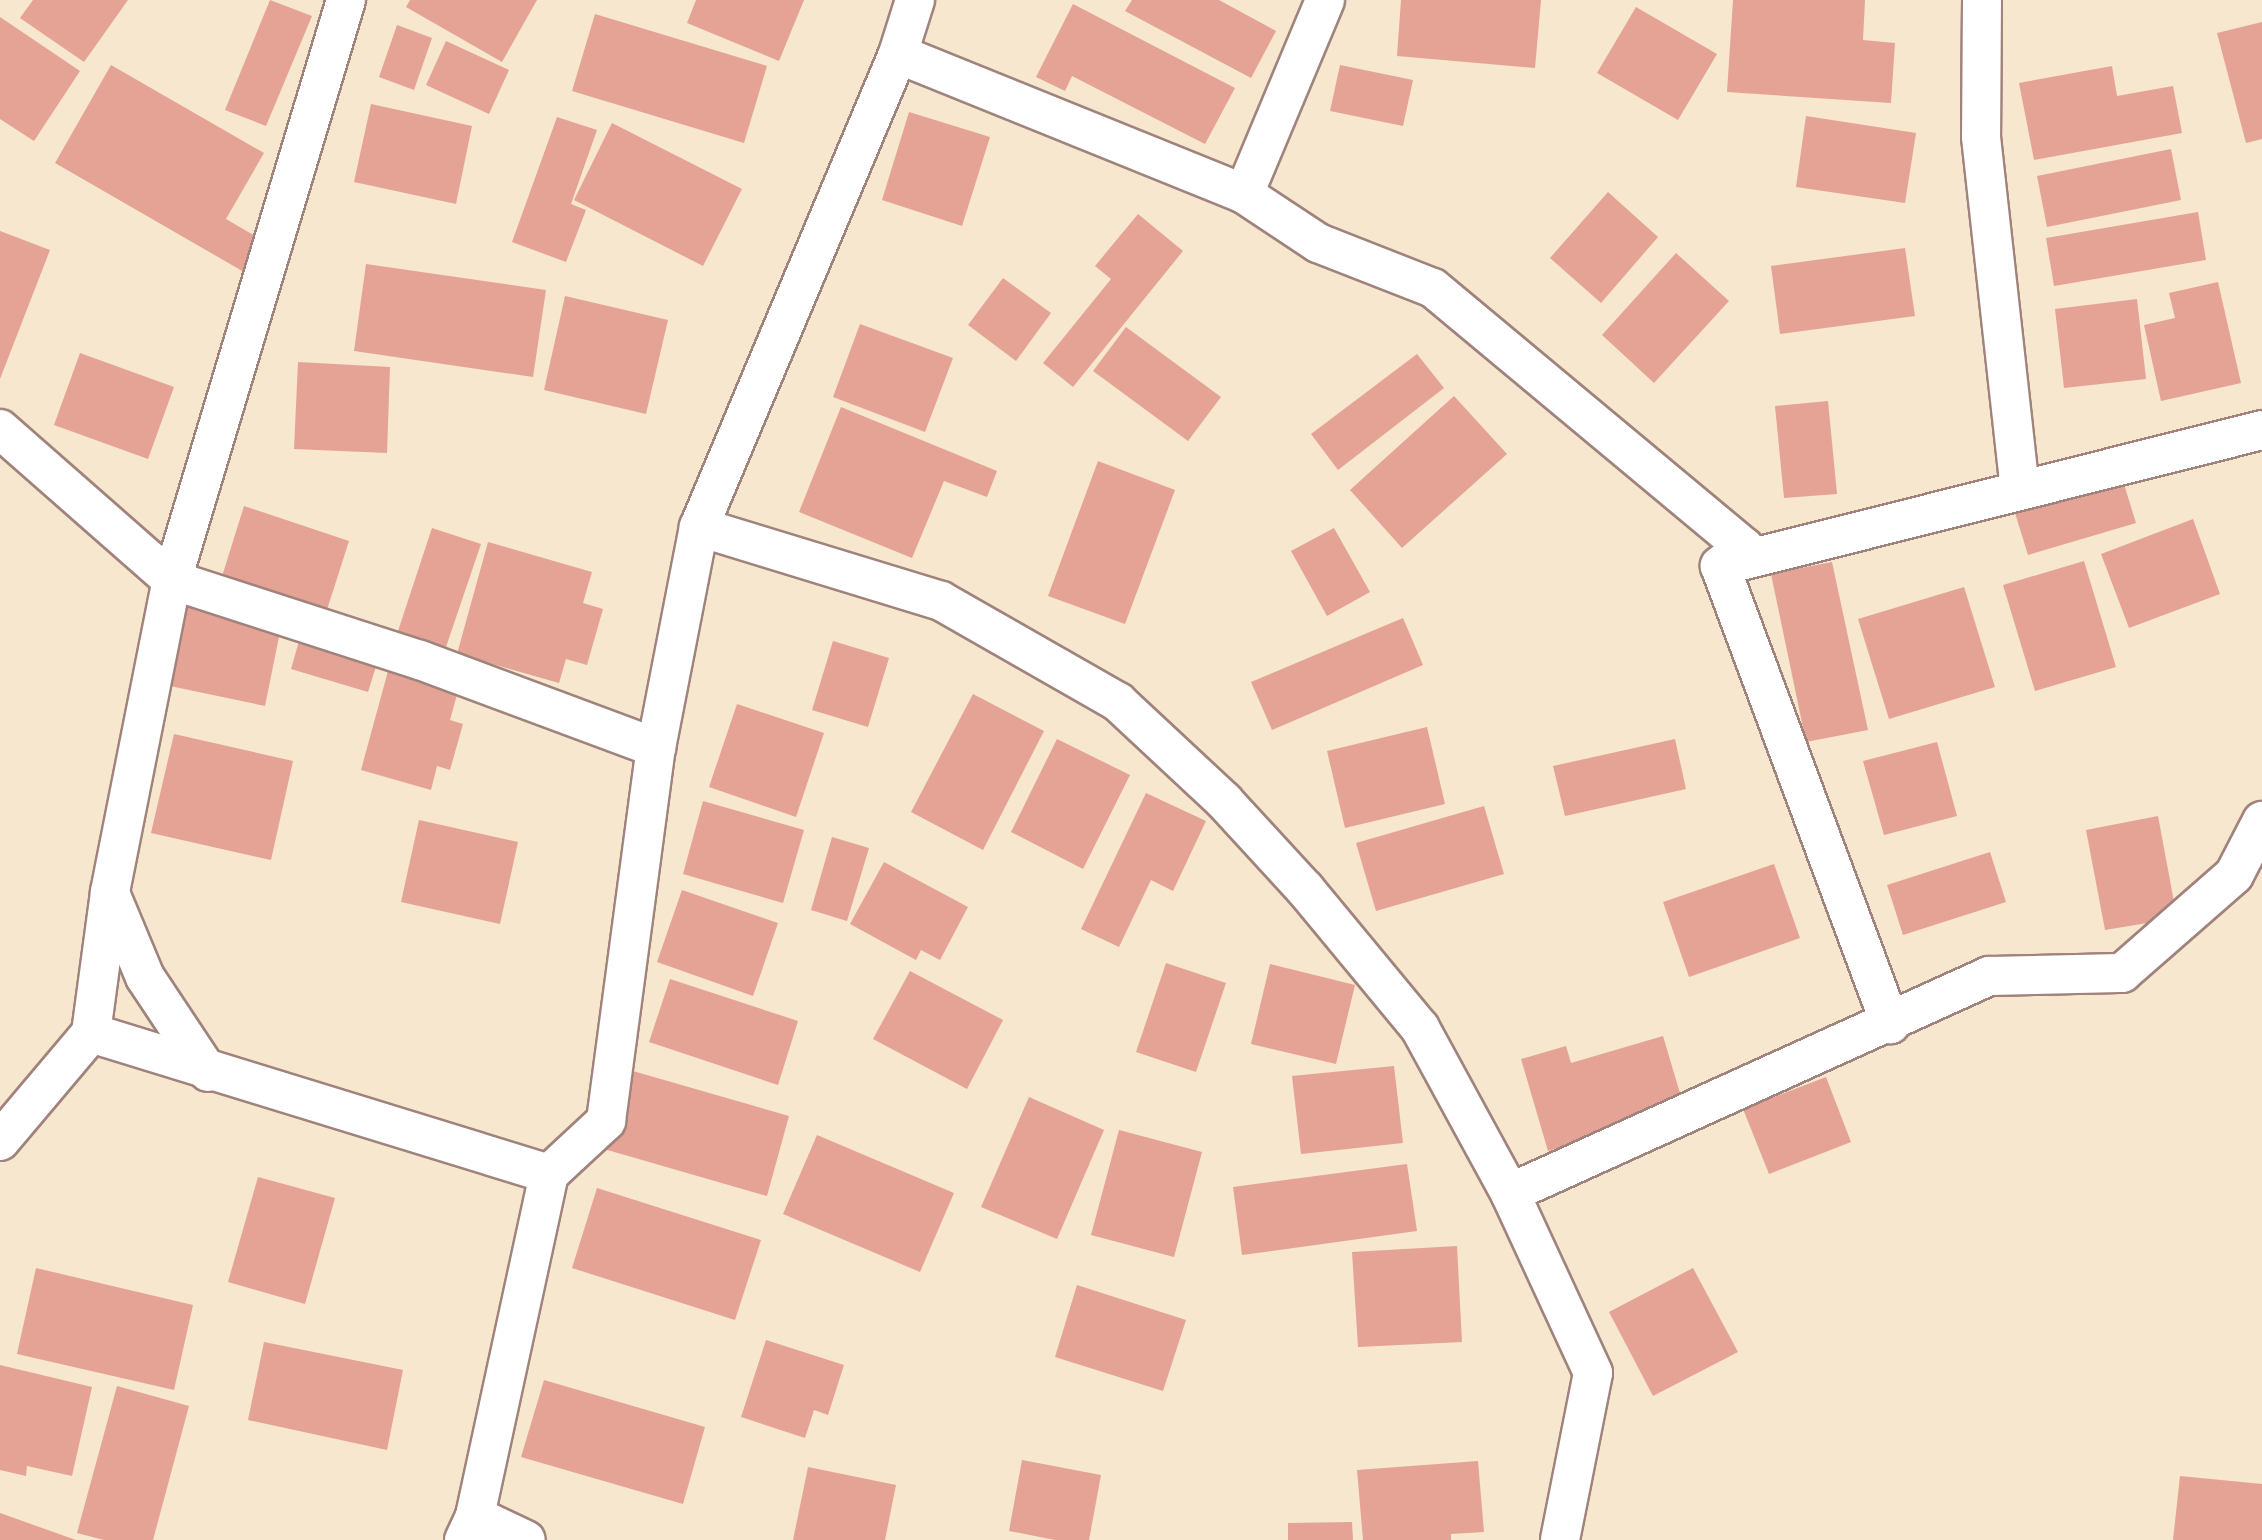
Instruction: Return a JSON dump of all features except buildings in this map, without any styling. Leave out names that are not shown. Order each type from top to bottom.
[{"type":"street","points":[[0,1141],[91,1033],[110,892],[172,580],[346,0]]},
{"type":"street","points":[[526,1540],[469,1528],[549,1174],[606,1121],[656,748],[699,527],[898,54],[915,0]]},
{"type":"street","points":[[1244,194],[1325,0]]},
{"type":"street","points":[[1982,0],[1981,137],[2020,489]]},
{"type":"street","points":[[898,54],[1244,194],[1318,243],[1433,288],[1744,547],[1720,566]]},
{"type":"street","points":[[0,429],[172,580],[420,660],[656,748]]},
{"type":"street","points":[[1720,566],[2262,430]]},
{"type":"street","points":[[699,527],[941,601],[1118,702],[1224,801],[1305,889],[1420,1028],[1510,1193],[1593,1373],[1560,1540]]},
{"type":"street","points":[[1720,566],[1890,1024]]},
{"type":"street","points":[[1510,1193],[1890,1024],[1989,976],[2122,973],[2234,875],[2262,821]]},
{"type":"street","points":[[110,892],[145,976],[208,1072]]},
{"type":"street","points":[[91,1033],[208,1072],[549,1174]]}]
